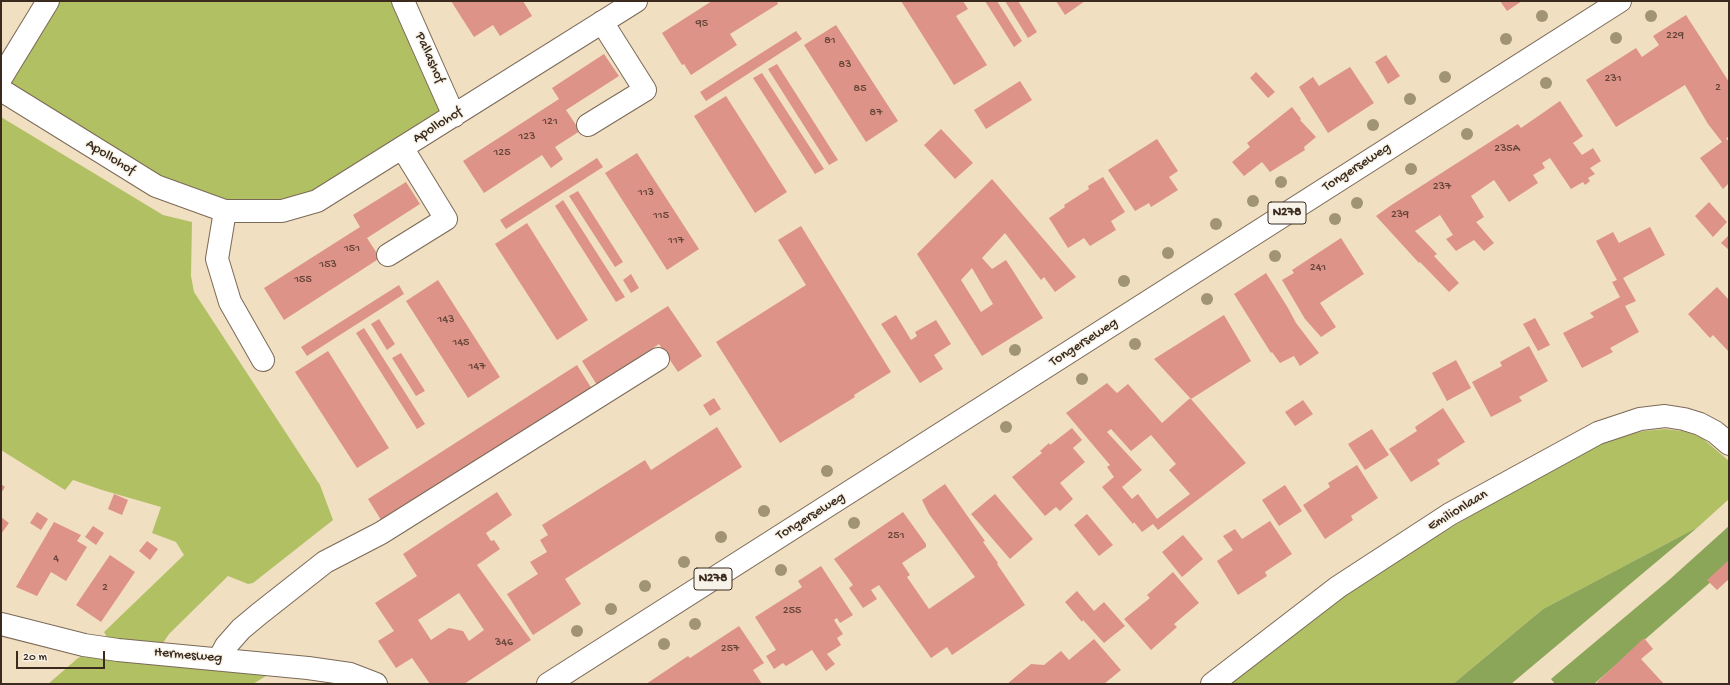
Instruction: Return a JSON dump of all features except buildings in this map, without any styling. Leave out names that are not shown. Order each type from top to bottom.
[{"type":"street","points":[[1,78],[48,1]]},
{"type":"street","name":"Pallashof","points":[[403,1],[454,116]]},
{"type":"street","name":"Apollohof","points":[[1,90],[156,186],[225,211],[282,211],[317,201],[403,149],[636,1]]},
{"type":"street","name":"Tongerseweg","points":[[548,684],[1620,1]]},
{"type":"street","points":[[588,125],[645,90],[602,22]]},
{"type":"street","points":[[388,255],[446,219],[403,149]]},
{"type":"street","points":[[225,211],[218,259],[230,302],[263,360]]},
{"type":"street","points":[[219,659],[226,646],[241,630],[325,562],[381,533],[658,359]]},
{"type":"street","name":"Emilionlaan","points":[[1212,684],[1338,587],[1450,514],[1598,433],[1640,419],[1665,416],[1684,419],[1700,424],[1715,432],[1729,444]]},
{"type":"street","name":"Hermesweg","points":[[1,624],[84,645],[118,650],[308,668],[350,674],[376,684]]},
{"type":"green space","points":[[56,1],[395,1],[444,114],[318,193],[275,206],[223,205],[158,178],[5,83]]},
{"type":"green space","points":[[1,117],[163,215],[192,222],[191,276],[194,292],[320,485],[333,520],[253,583],[248,584],[228,576],[169,634],[159,649],[109,640],[104,632],[184,555],[176,542],[152,533],[161,507],[73,480],[65,490],[1,450]]},
{"type":"green space","points":[[1665,429],[1682,431],[1701,437],[1729,461],[1729,499],[1698,527],[1543,609],[1453,684],[1230,684],[1333,604],[1405,555],[1534,478],[1588,450],[1618,437],[1644,431]]},
{"type":"green space","points":[[1729,526],[1729,566],[1594,684],[1555,684],[1551,679],[1669,580]]},
{"type":"green space","points":[[1698,527],[1511,684],[1453,684],[1543,609]]},
{"type":"green space","points":[[89,653],[271,673],[253,684],[48,684],[78,658]]}]
